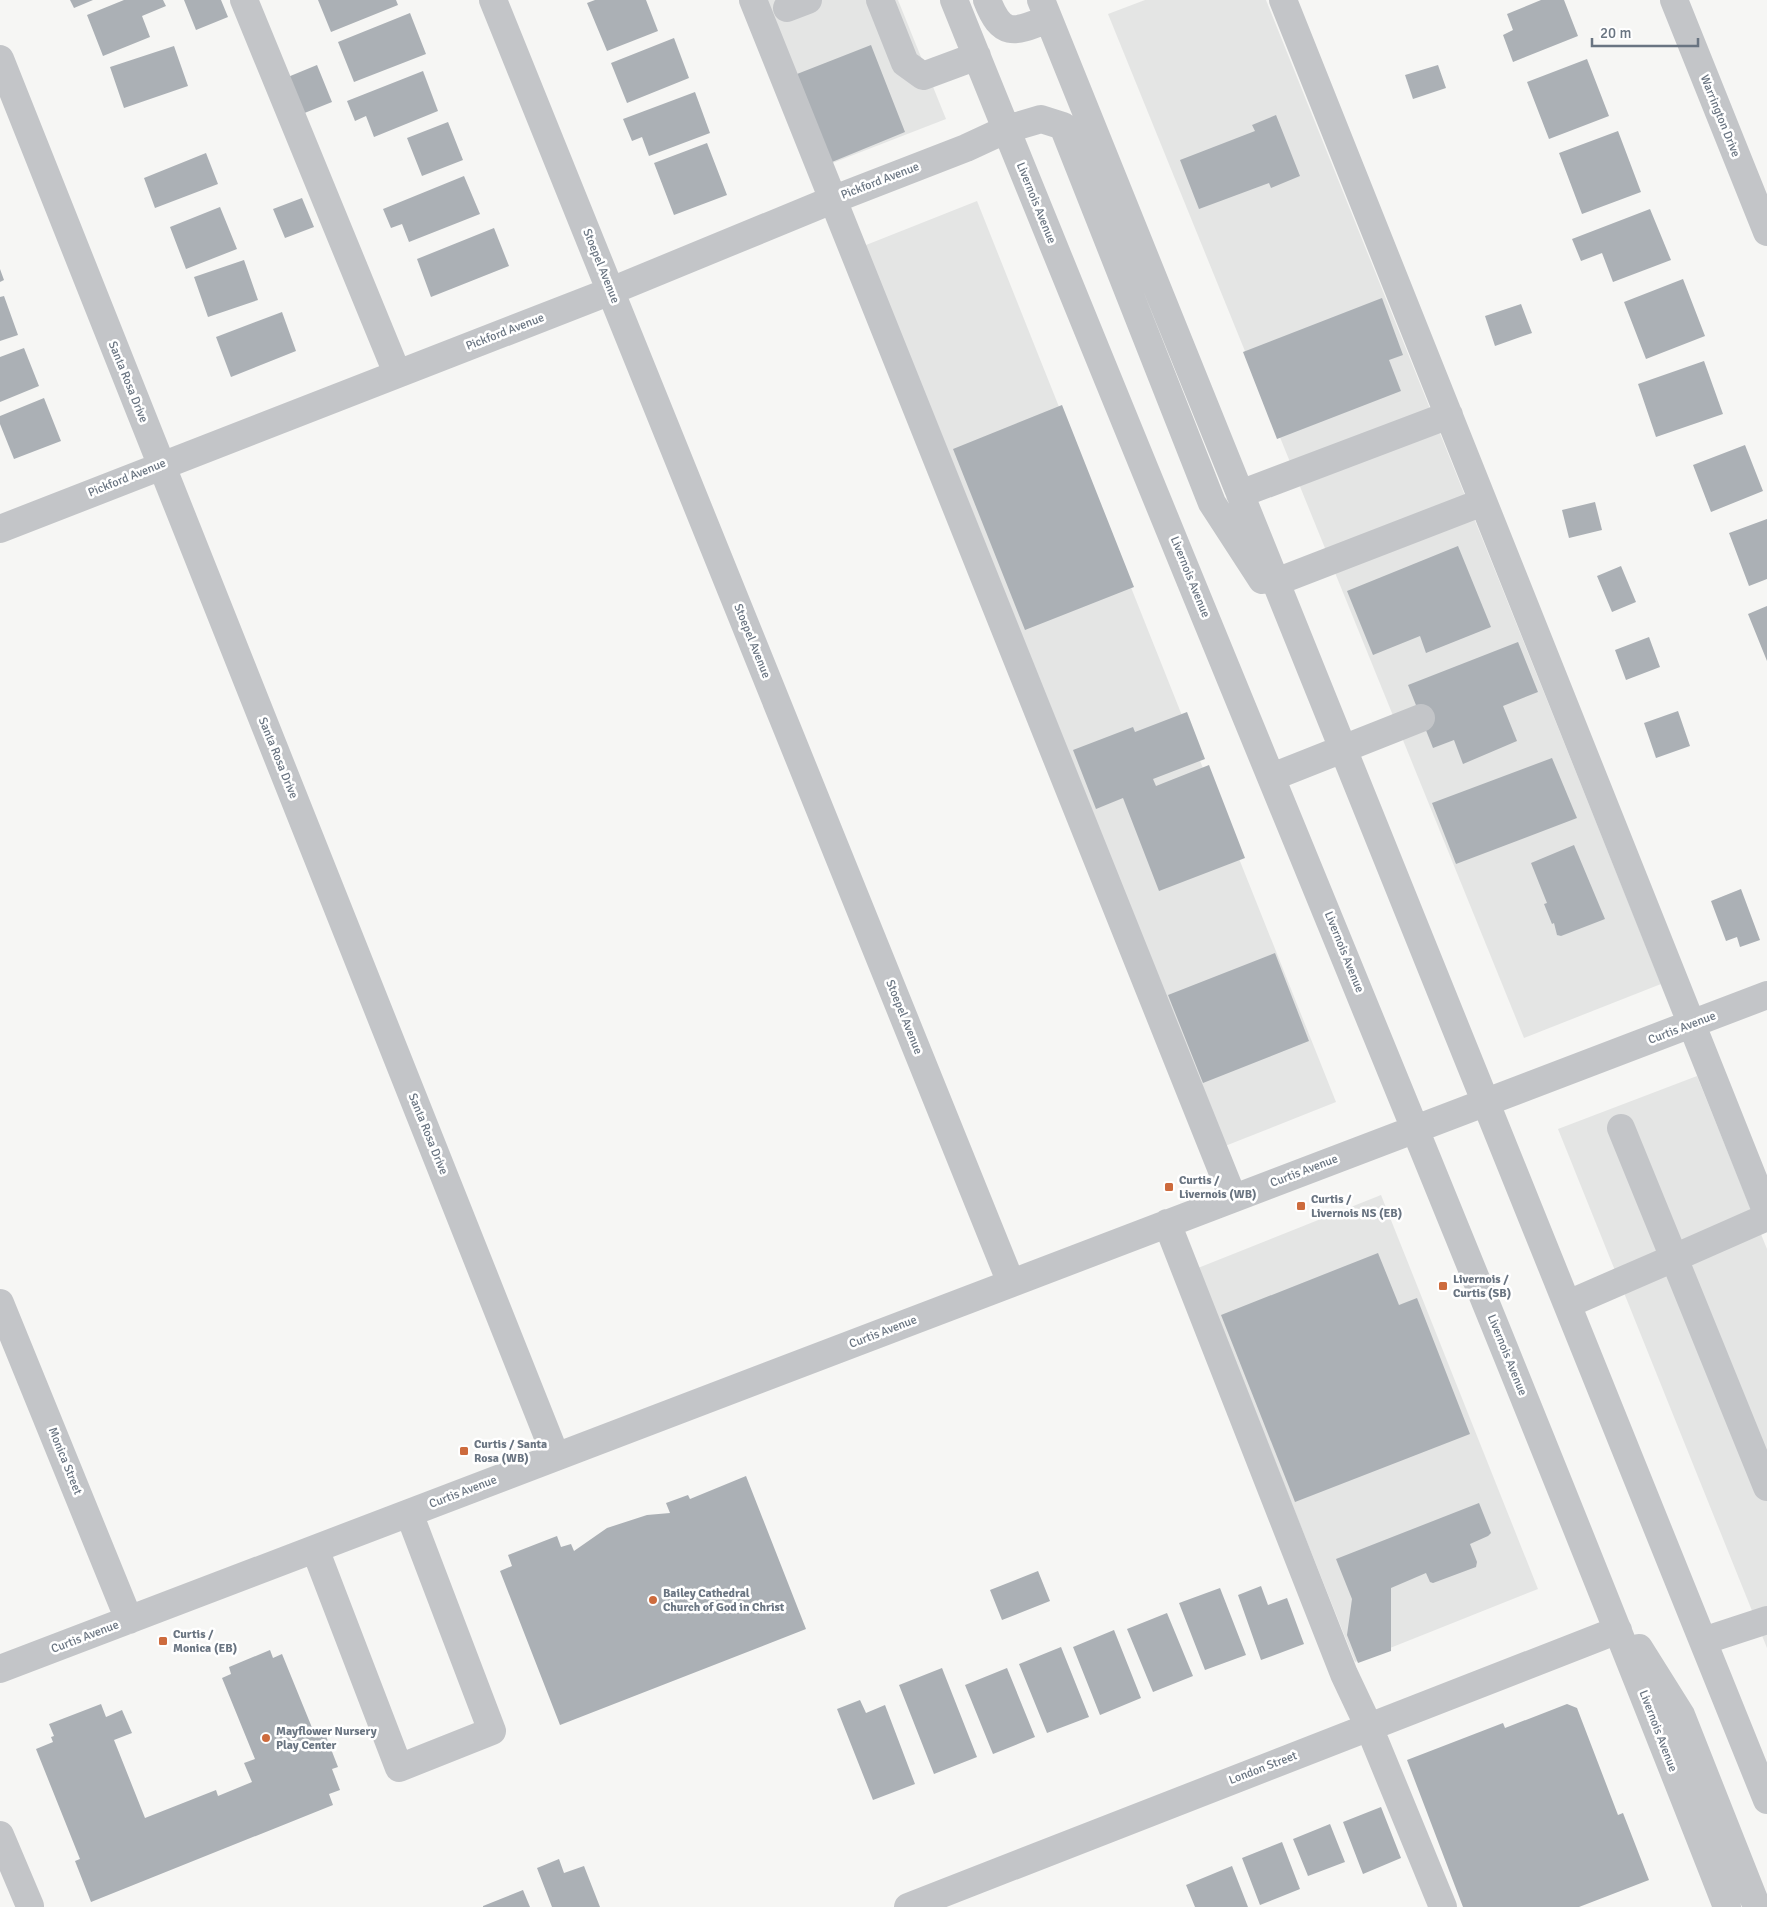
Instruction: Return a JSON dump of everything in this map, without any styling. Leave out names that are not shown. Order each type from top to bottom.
[{"type":"street","points":[[244,0],[397,373]]},
{"type":"street","name":"Stoepel Avenue","points":[[493,0],[1011,1283]]},
{"type":"street","points":[[753,0],[1233,1198]]},
{"type":"street","points":[[880,0],[905,63],[923,76],[977,56]]},
{"type":"street","name":"Livernois Avenue","points":[[954,0],[1416,1128],[1727,1907]]},
{"type":"street","points":[[987,0],[999,24],[1006,29],[1016,31],[1043,5],[1767,1800]]},
{"type":"street","points":[[1283,0],[1767,1215],[1568,1304]]},
{"type":"street","name":"Warrington Drive","points":[[1674,0],[1767,232]]},
{"type":"street","name":"Santa Rosa Drive","points":[[0,59],[556,1457]]},
{"type":"street","name":"Pickford Avenue","points":[[0,529],[161,464],[611,291],[832,200],[966,148],[1007,128],[1042,119],[1063,126],[1212,503],[1297,634]]},
{"type":"street","points":[[1240,494],[1449,415]]},
{"type":"street","points":[[1276,582],[1483,502]]},
{"type":"street","points":[[1272,777],[1421,718]]},
{"type":"street","name":"Curtis Avenue","points":[[0,1669],[1767,995]]},
{"type":"street","points":[[1620,1128],[1767,1487]]},
{"type":"street","points":[[1166,1223],[1344,1674],[1369,1727],[1443,1907]]},
{"type":"street","name":"Monica Street","points":[[0,1303],[129,1620]]},
{"type":"street","points":[[315,1549],[399,1768],[492,1731],[409,1513]]},
{"type":"street","points":[[1600,1585],[1680,1715],[1757,1907]]},
{"type":"street","points":[[1703,1641],[1767,1620]]},
{"type":"street","name":"London Street","points":[[908,1907],[1618,1630]]},
{"type":"street","points":[[0,1835],[30,1906]]},
{"type":"shaded area","points":[[764,0],[898,0],[946,119],[830,164]]},
{"type":"shaded area","points":[[1145,0],[1266,0],[1661,984],[1524,1038],[1108,14]]},
{"type":"shaded area","points":[[977,201],[1336,1102],[1220,1148],[861,247]]},
{"type":"shaded area","points":[[1697,1076],[1767,1249],[1767,1648],[1558,1129]]},
{"type":"shaded area","points":[[1381,1195],[1538,1589],[1355,1662],[1198,1268]]},
{"type":"building","points":[[70,0],[93,0],[74,8]]},
{"type":"building","points":[[124,0],[163,0],[166,6],[142,16],[150,37],[103,56],[87,15]]},
{"type":"building","points":[[184,0],[221,0],[228,17],[196,30]]},
{"type":"building","points":[[318,0],[396,0],[398,5],[331,32]]},
{"type":"building","points":[[595,0],[646,0],[658,31],[607,51],[587,3]]},
{"type":"building","points":[[1541,0],[1564,0],[1578,36],[1513,62],[1503,35],[1513,30],[1507,14]]},
{"type":"building","points":[[410,13],[426,54],[354,82],[338,42]]},
{"type":"building","points":[[674,38],[689,78],[627,103],[611,63]]},
{"type":"building","points":[[871,45],[905,132],[832,162],[797,74]]},
{"type":"building","points":[[174,46],[188,86],[124,108],[110,67]]},
{"type":"building","points":[[1587,59],[1609,116],[1549,139],[1527,82]]},
{"type":"building","points":[[317,65],[332,102],[297,116],[283,79]]},
{"type":"building","points":[[1438,65],[1446,88],[1413,99],[1405,75]]},
{"type":"building","points":[[423,71],[438,111],[374,137],[366,116],[355,121],[347,101]]},
{"type":"building","points":[[695,92],[710,133],[649,156],[642,137],[632,141],[623,119]]},
{"type":"building","points":[[1276,115],[1300,176],[1271,188],[1269,183],[1199,209],[1180,160],[1255,131],[1252,125]]},
{"type":"building","points":[[448,122],[463,160],[422,176],[407,138]]},
{"type":"building","points":[[1618,131],[1641,192],[1582,214],[1559,153]]},
{"type":"building","points":[[707,143],[727,195],[674,215],[654,163]]},
{"type":"building","points":[[206,153],[218,184],[155,208],[144,178]]},
{"type":"building","points":[[464,176],[480,214],[409,242],[402,224],[391,228],[383,209]]},
{"type":"building","points":[[302,198],[314,227],[285,238],[273,209]]},
{"type":"building","points":[[220,207],[237,249],[186,269],[170,227]]},
{"type":"building","points":[[1650,209],[1671,260],[1613,282],[1602,253],[1581,261],[1572,239]]},
{"type":"building","points":[[494,228],[509,266],[431,297],[417,259]]},
{"type":"building","points":[[244,260],[258,300],[208,317],[194,277]]},
{"type":"building","points":[[0,269],[4,280],[0,282]]},
{"type":"building","points":[[1683,279],[1705,336],[1646,359],[1624,302]]},
{"type":"building","points":[[4,296],[18,335],[0,341],[0,297]]},
{"type":"building","points":[[1382,298],[1403,355],[1389,360],[1401,391],[1277,439],[1243,352]]},
{"type":"building","points":[[1521,304],[1532,333],[1495,346],[1485,316]]},
{"type":"building","points":[[282,312],[296,351],[231,377],[216,337]]},
{"type":"building","points":[[24,348],[39,386],[0,402],[0,357]]},
{"type":"building","points":[[1704,361],[1723,414],[1656,437],[1638,384]]},
{"type":"building","points":[[44,398],[61,441],[14,459],[0,424],[0,416]]},
{"type":"building","points":[[1062,405],[1134,587],[1025,630],[953,449]]},
{"type":"building","points":[[1745,445],[1763,491],[1711,512],[1693,465]]},
{"type":"building","points":[[1595,502],[1602,530],[1569,538],[1562,510]]},
{"type":"building","points":[[1767,519],[1767,579],[1749,586],[1729,533]]},
{"type":"building","points":[[1458,546],[1491,627],[1426,653],[1420,636],[1373,655],[1347,591]]},
{"type":"building","points":[[1621,566],[1636,602],[1612,612],[1597,576]]},
{"type":"building","points":[[1767,606],[1767,661],[1748,614]]},
{"type":"building","points":[[1649,637],[1660,667],[1626,680],[1615,650]]},
{"type":"building","points":[[1518,642],[1538,692],[1503,706],[1517,741],[1463,764],[1454,740],[1433,748],[1408,685]]},
{"type":"building","points":[[1678,711],[1690,746],[1656,758],[1644,723]]},
{"type":"building","points":[[1187,712],[1205,759],[1153,779],[1156,786],[1209,765],[1245,858],[1159,891],[1123,798],[1096,809],[1073,750],[1133,727],[1135,732]]},
{"type":"building","points":[[1552,758],[1577,818],[1456,864],[1432,803]]},
{"type":"building","points":[[1574,845],[1605,919],[1561,936],[1557,935],[1554,923],[1552,924],[1544,904],[1547,903],[1531,863]]},
{"type":"building","points":[[1741,889],[1760,940],[1740,947],[1737,937],[1726,941],[1711,901]]},
{"type":"building","points":[[1275,953],[1309,1041],[1203,1083],[1168,995]]},
{"type":"building","points":[[1378,1253],[1399,1305],[1417,1298],[1470,1434],[1295,1502],[1221,1315]]},
{"type":"building","name":"Bailey Cathedral Church of God in Christ","points":[[746,1476],[806,1629],[560,1725],[500,1571],[512,1566],[508,1555],[557,1536],[561,1547],[571,1544],[574,1551],[607,1528],[647,1515],[670,1513],[666,1503],[688,1495],[690,1499]]},
{"type":"building","points":[[1479,1503],[1491,1533],[1470,1544],[1477,1562],[1476,1567],[1433,1583],[1430,1582],[1426,1573],[1391,1588],[1391,1651],[1358,1663],[1347,1635],[1352,1599],[1336,1559]]},
{"type":"building","points":[[1038,1571],[1050,1601],[1002,1620],[990,1590]]},
{"type":"building","points":[[1261,1586],[1268,1605],[1287,1598],[1304,1644],[1261,1660],[1238,1595]]},
{"type":"building","points":[[1220,1588],[1246,1655],[1205,1670],[1179,1603]]},
{"type":"building","points":[[1167,1613],[1193,1676],[1153,1692],[1127,1629]]},
{"type":"building","points":[[1114,1630],[1141,1698],[1100,1715],[1073,1647]]},
{"type":"building","points":[[1061,1647],[1089,1717],[1047,1733],[1019,1664]]},
{"type":"building","points":[[270,1650],[273,1658],[282,1654],[315,1735],[324,1731],[338,1767],[332,1769],[340,1790],[329,1794],[333,1805],[91,1902],[75,1861],[80,1859],[36,1749],[53,1742],[51,1737],[54,1736],[49,1724],[101,1704],[106,1717],[122,1710],[132,1733],[114,1740],[145,1818],[216,1790],[218,1796],[252,1782],[244,1763],[255,1759],[222,1678],[231,1674],[229,1667]]},
{"type":"building","points":[[942,1668],[977,1757],[934,1774],[899,1685]]},
{"type":"building","points":[[1007,1668],[1035,1737],[993,1754],[965,1685]]},
{"type":"building","points":[[860,1700],[866,1713],[885,1705],[915,1784],[873,1800],[837,1709]]},
{"type":"building","points":[[1567,1704],[1577,1708],[1618,1815],[1623,1813],[1649,1880],[1579,1907],[1463,1907],[1407,1760],[1503,1723],[1505,1728]]},
{"type":"building","points":[[1381,1807],[1401,1858],[1363,1874],[1343,1822]]},
{"type":"building","points":[[1330,1824],[1345,1862],[1308,1876],[1293,1839]]},
{"type":"building","points":[[1282,1842],[1300,1889],[1260,1905],[1242,1858]]},
{"type":"building","points":[[559,1859],[564,1873],[584,1866],[600,1907],[552,1907],[537,1868]]},
{"type":"building","points":[[1232,1866],[1248,1907],[1195,1907],[1186,1885]]},
{"type":"building","points":[[523,1890],[530,1907],[483,1907],[483,1906]]},
{"type":"place","name":"Curtis / Livernois (WB)","points":[[1169,1187]]},
{"type":"place","name":"Curtis / Livernois NS (EB)","points":[[1301,1206]]},
{"type":"place","name":"Livernois / Curtis (SB)","points":[[1443,1286]]},
{"type":"place","name":"Curtis / Santa Rosa (WB)","points":[[464,1451]]},
{"type":"place","name":"Bailey Cathedral Church of God in Christ","points":[[653,1600]]},
{"type":"place","name":"Curtis / Monica (EB)","points":[[163,1641]]},
{"type":"place","name":"Mayflower Nursery Play Center","points":[[266,1738]]}]
